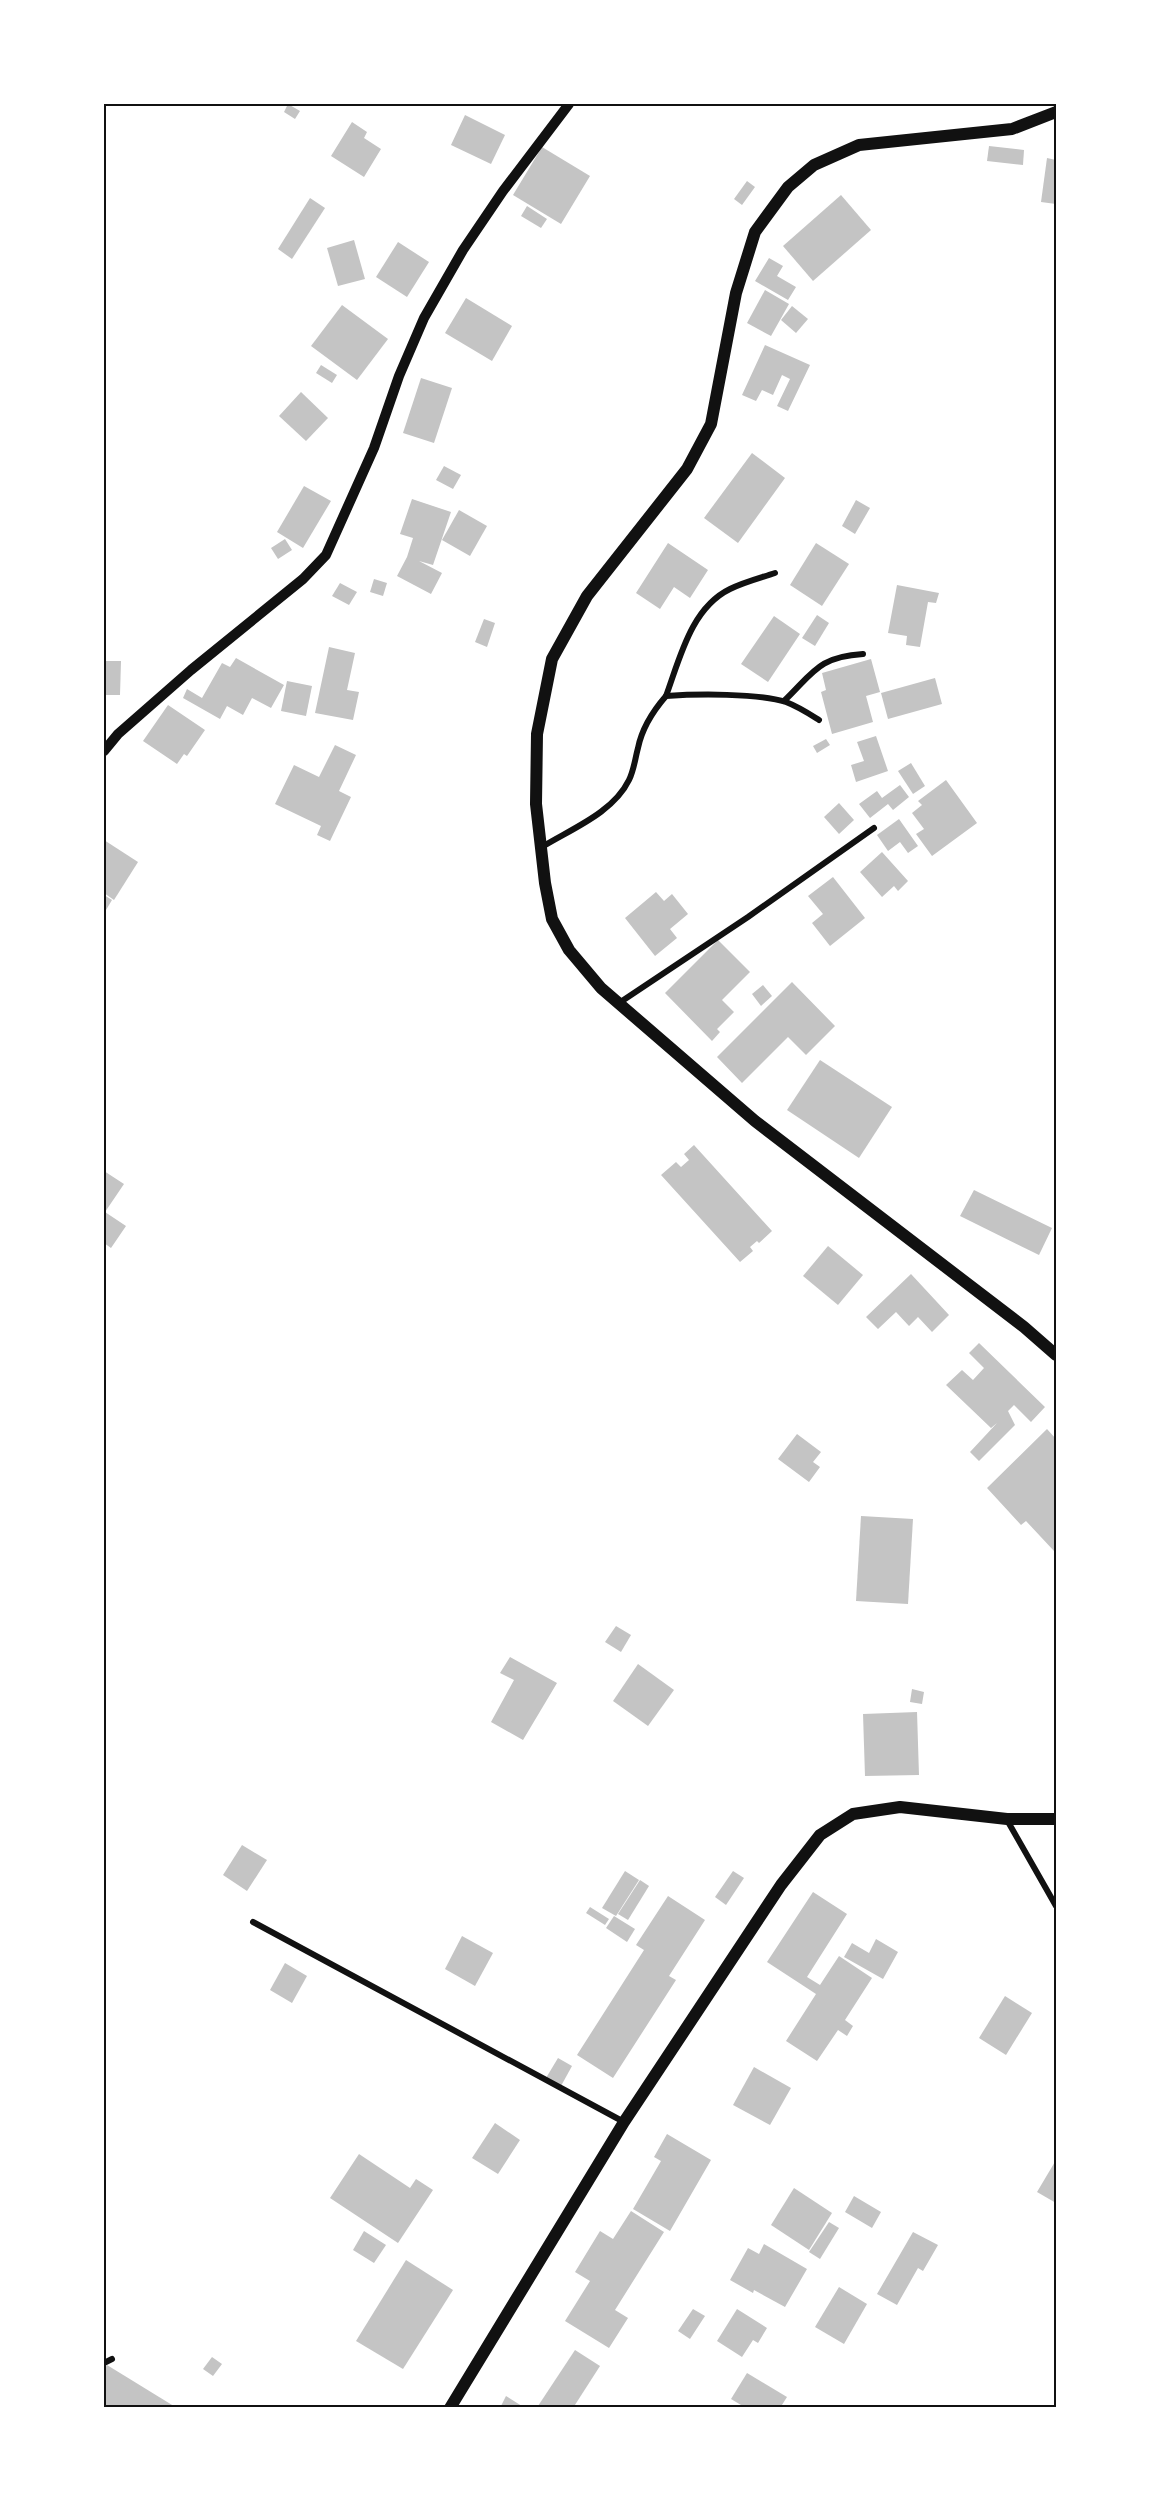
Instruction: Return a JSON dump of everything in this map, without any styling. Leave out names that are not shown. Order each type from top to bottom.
[{"type":"main road","points":[[1056,112],[1012,129],[859,145],[814,165],[788,187],[755,232],[736,293],[711,424],[687,470],[587,596],[552,659],[537,734],[536,804],[552,919],[569,950],[601,988],[755,1121],[1015,1319],[1056,1354]]},
{"type":"main road","points":[[450,2408],[624,2122],[781,1885],[820,1835],[853,1814],[900,1806],[1007,1819],[1056,1820]]},
{"type":"street","points":[[104,751],[118,734],[190,670],[303,579],[326,555],[374,448],[399,376],[424,318],[463,250],[503,191],[569,104]]},
{"type":"street","points":[[541,847],[601,811],[619,795],[629,780],[653,710],[666,696],[697,619],[708,603],[730,589],[774,573]]},
{"type":"street","points":[[784,701],[820,664],[842,656],[863,654]]},
{"type":"street","points":[[666,696],[741,696],[784,701],[819,720]]},
{"type":"street","points":[[619,1004],[874,828]]},
{"type":"street","points":[[1007,1819],[1056,1906]]},
{"type":"street","points":[[253,1922],[624,2122]]},
{"type":"street","points":[[104,2363],[112,2359]]},
{"type":"building","points":[[288,104],[300,111],[295,119],[284,112]]},
{"type":"building","points":[[465,115],[505,135],[491,164],[451,145]]},
{"type":"building","points":[[352,122],[367,132],[364,138],[381,149],[364,177],[331,156]]},
{"type":"building","points":[[989,146],[1024,150],[1023,165],[987,161]]},
{"type":"building","points":[[542,147],[590,176],[561,224],[513,195]]},
{"type":"building","points":[[1047,158],[1056,160],[1056,204],[1041,202]]},
{"type":"building","points":[[747,181],[755,187],[742,205],[734,199]]},
{"type":"building","points":[[841,195],[871,230],[813,281],[783,246]]},
{"type":"building","points":[[310,198],[325,208],[292,259],[278,249]]},
{"type":"building","points":[[527,206],[547,219],[541,228],[521,216]]},
{"type":"building","points":[[354,240],[365,279],[338,286],[327,248]]},
{"type":"building","points":[[398,242],[429,262],[407,297],[376,277]]},
{"type":"building","points":[[769,258],[783,266],[777,276],[796,287],[788,300],[755,281]]},
{"type":"building","points":[[765,290],[789,304],[771,336],[747,323]]},
{"type":"building","points":[[466,298],[512,326],[492,361],[445,333]]},
{"type":"building","points":[[342,305],[388,339],[357,380],[311,346]]},
{"type":"building","points":[[792,306],[808,319],[796,333],[781,320]]},
{"type":"building","points":[[765,345],[810,365],[788,411],[777,406],[790,379],[782,375],[773,395],[762,390],[756,401],[742,395]]},
{"type":"building","points":[[321,365],[337,375],[332,383],[316,373]]},
{"type":"building","points":[[421,378],[452,388],[434,443],[403,433]]},
{"type":"building","points":[[301,392],[328,418],[306,441],[279,416]]},
{"type":"building","points":[[752,453],[785,478],[738,543],[704,518]]},
{"type":"building","points":[[444,466],[461,475],[453,489],[436,480]]},
{"type":"building","points":[[304,486],[331,501],[303,548],[277,532]]},
{"type":"building","points":[[412,499],[451,512],[433,565],[419,561],[442,573],[431,594],[397,576],[407,557],[413,538],[400,534]]},
{"type":"building","points":[[856,500],[870,508],[855,534],[842,526]]},
{"type":"building","points":[[459,510],[487,526],[470,556],[442,540]]},
{"type":"building","points":[[285,539],[292,550],[278,559],[271,548]]},
{"type":"building","points":[[668,543],[708,570],[690,598],[674,587],[660,609],[636,593]]},
{"type":"building","points":[[816,543],[849,564],[822,606],[790,585]]},
{"type":"building","points":[[374,579],[387,583],[383,596],[370,592]]},
{"type":"building","points":[[340,583],[357,592],[349,605],[332,596]]},
{"type":"building","points":[[897,585],[939,593],[936,603],[928,602],[920,647],[906,645],[907,636],[888,633]]},
{"type":"building","points":[[817,615],[829,623],[815,646],[802,638]]},
{"type":"building","points":[[774,616],[800,634],[768,682],[741,664]]},
{"type":"building","points":[[484,619],[495,623],[487,647],[475,642]]},
{"type":"building","points":[[329,647],[355,653],[347,690],[359,692],[353,720],[315,713]]},
{"type":"building","points":[[236,658],[284,685],[271,708],[252,698],[243,715],[227,706],[220,719],[183,698],[187,689],[202,698],[222,663],[230,667]]},
{"type":"building","points":[[871,659],[880,692],[866,696],[873,722],[832,734],[821,692],[826,690],[822,673]]},
{"type":"building","points":[[105,661],[121,661],[120,695],[105,695]]},
{"type":"building","points":[[935,678],[942,704],[888,719],[881,693]]},
{"type":"building","points":[[287,681],[312,686],[306,716],[281,711]]},
{"type":"building","points":[[168,705],[205,730],[187,756],[184,754],[177,764],[143,741]]},
{"type":"building","points":[[876,736],[888,771],[856,782],[851,765],[864,761],[857,742]]},
{"type":"building","points":[[826,739],[830,745],[817,753],[813,746]]},
{"type":"building","points":[[335,745],[356,755],[339,791],[351,797],[330,841],[317,835],[321,826],[275,804],[294,765],[319,777]]},
{"type":"building","points":[[911,763],[925,786],[913,794],[898,771]]},
{"type":"building","points":[[946,780],[977,823],[932,856],[916,834],[924,829],[912,813],[922,805],[918,801]]},
{"type":"building","points":[[900,785],[909,797],[893,810],[888,804],[870,818],[859,804],[877,791],[882,798]]},
{"type":"building","points":[[839,803],[854,820],[839,834],[824,817]]},
{"type":"building","points":[[899,819],[918,846],[908,853],[900,842],[888,851],[877,835]]},
{"type":"building","points":[[104,840],[138,862],[114,900],[104,893]]},
{"type":"building","points":[[882,852],[908,881],[898,891],[894,886],[882,897],[860,872]]},
{"type":"building","points":[[833,877],[865,918],[830,946],[812,923],[823,914],[808,896]]},
{"type":"building","points":[[656,892],[664,901],[672,894],[688,914],[670,929],[677,938],[655,956],[625,918]]},
{"type":"building","points":[[104,895],[112,900],[106,910],[104,908]]},
{"type":"building","points":[[718,940],[750,972],[722,1000],[734,1012],[717,1029],[720,1032],[712,1041],[665,993]]},
{"type":"building","points":[[792,982],[835,1026],[806,1055],[788,1037],[742,1083],[717,1057]]},
{"type":"building","points":[[763,985],[772,996],[761,1006],[752,994]]},
{"type":"building","points":[[820,1060],[892,1107],[859,1158],[787,1110]]},
{"type":"building","points":[[694,1145],[772,1231],[759,1243],[757,1241],[750,1247],[753,1251],[740,1262],[661,1175],[676,1162],[681,1167],[689,1160],[684,1154]]},
{"type":"building","points":[[104,1171],[124,1184],[105,1212],[126,1226],[111,1248],[104,1243]]},
{"type":"building","points":[[974,1190],[1052,1228],[1039,1255],[960,1216]]},
{"type":"building","points":[[828,1246],[863,1275],[838,1305],[803,1276]]},
{"type":"building","points":[[911,1274],[949,1315],[932,1332],[918,1317],[909,1326],[896,1312],[878,1329],[866,1317]]},
{"type":"building","points":[[979,1343],[1045,1407],[1031,1422],[1014,1405],[1008,1411],[1015,1425],[979,1461],[970,1452],[997,1423],[991,1428],[946,1385],[962,1370],[973,1380],[984,1368],[969,1353]]},
{"type":"building","points":[[1047,1429],[1056,1439],[1056,1548],[1054,1551],[1026,1521],[1021,1525],[987,1488]]},
{"type":"building","points":[[797,1434],[821,1452],[813,1462],[820,1467],[809,1482],[778,1459]]},
{"type":"building","points":[[861,1516],[913,1519],[908,1604],[856,1601]]},
{"type":"building","points":[[616,1626],[631,1635],[621,1652],[605,1642]]},
{"type":"building","points":[[510,1657],[557,1683],[523,1740],[491,1722],[514,1680],[500,1673]]},
{"type":"building","points":[[638,1664],[674,1690],[648,1726],[613,1701]]},
{"type":"building","points":[[912,1689],[924,1692],[922,1704],[910,1702]]},
{"type":"building","points":[[917,1712],[919,1775],[865,1776],[863,1714]]},
{"type":"building","points":[[242,1845],[267,1860],[247,1891],[223,1875]]},
{"type":"building","points":[[625,1871],[639,1880],[616,1916],[602,1908]]},
{"type":"building","points":[[733,1871],[744,1878],[726,1905],[715,1897]]},
{"type":"building","points":[[640,1880],[649,1886],[628,1920],[618,1914]]},
{"type":"building","points":[[813,1892],[847,1914],[807,1977],[820,1985],[839,1956],[872,1978],[845,2020],[853,2026],[847,2036],[838,2030],[817,2061],[786,2041],[816,1994],[767,1962]]},
{"type":"building","points":[[668,1896],[705,1920],[669,1976],[676,1980],[613,2078],[577,2055],[644,1950],[636,1945]]},
{"type":"building","points":[[590,1907],[609,1919],[605,1925],[586,1913]]},
{"type":"building","points":[[614,1916],[635,1929],[627,1942],[606,1928]]},
{"type":"building","points":[[462,1936],[493,1953],[475,1986],[445,1969]]},
{"type":"building","points":[[876,1939],[898,1952],[883,1979],[844,1957],[852,1943],[869,1953]]},
{"type":"building","points":[[285,1963],[307,1976],[292,2003],[270,1990]]},
{"type":"building","points":[[1005,1996],[1032,2013],[1006,2055],[979,2038]]},
{"type":"building","points":[[558,2058],[572,2066],[561,2086],[546,2078]]},
{"type":"building","points":[[754,2067],[791,2088],[770,2125],[733,2105]]},
{"type":"building","points":[[495,2123],[520,2140],[498,2174],[472,2158]]},
{"type":"building","points":[[667,2134],[711,2160],[670,2231],[633,2209],[661,2161],[654,2157]]},
{"type":"building","points":[[359,2154],[410,2188],[416,2179],[433,2190],[398,2243],[330,2198]]},
{"type":"building","points":[[1056,2160],[1056,2203],[1037,2192]]},
{"type":"building","points":[[794,2188],[832,2213],[809,2250],[771,2225]]},
{"type":"building","points":[[854,2196],[881,2212],[872,2228],[845,2212]]},
{"type":"building","points":[[631,2211],[664,2232],[615,2310],[628,2318],[609,2348],[565,2321],[590,2281],[575,2272],[600,2231],[613,2239]]},
{"type":"building","points":[[829,2222],[839,2228],[820,2259],[809,2252]]},
{"type":"building","points":[[364,2231],[386,2245],[374,2263],[353,2250]]},
{"type":"building","points":[[913,2232],[938,2245],[923,2271],[918,2268],[897,2305],[877,2294]]},
{"type":"building","points":[[764,2244],[807,2269],[785,2307],[730,2280],[748,2248],[759,2254]]},
{"type":"building","points":[[406,2260],[453,2290],[403,2369],[356,2341]]},
{"type":"building","points":[[839,2287],[867,2304],[844,2344],[815,2327]]},
{"type":"building","points":[[693,2309],[705,2316],[690,2339],[678,2331]]},
{"type":"building","points":[[737,2309],[767,2328],[758,2343],[753,2340],[742,2357],[717,2341]]},
{"type":"building","points":[[575,2350],[600,2366],[573,2408],[540,2408],[538,2406]]},
{"type":"building","points":[[212,2357],[222,2364],[213,2376],[203,2369]]},
{"type":"building","points":[[107,2365],[177,2408],[104,2408],[104,2370]]},
{"type":"building","points":[[747,2373],[787,2397],[780,2408],[746,2408],[731,2399]]},
{"type":"building","points":[[506,2396],[525,2408],[500,2408]]}]
